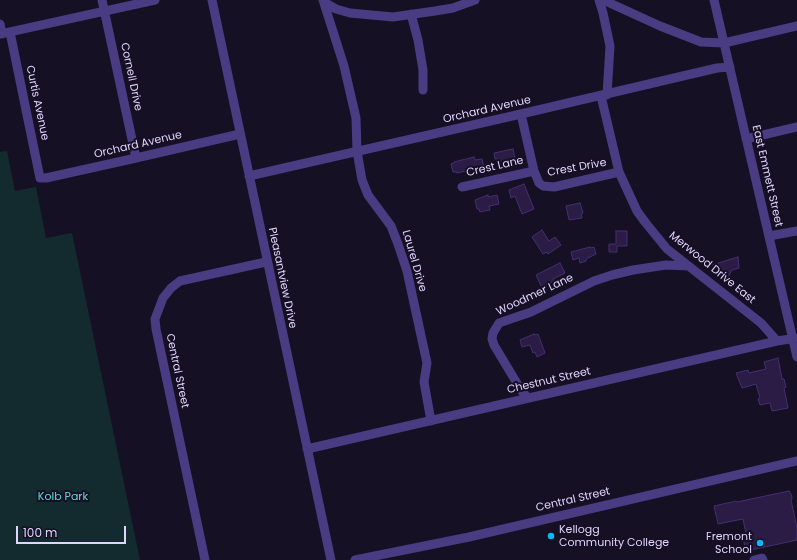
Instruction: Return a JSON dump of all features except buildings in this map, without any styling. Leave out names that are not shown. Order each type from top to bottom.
[{"type":"street","name":"Cornell Drive","points":[[102,0],[136,158]]},
{"type":"street","points":[[4,33],[155,0]]},
{"type":"street","name":"Pleasantview Drive","points":[[212,0],[266,262],[331,560]]},
{"type":"street","points":[[323,1],[336,9],[350,13],[393,17],[447,9],[476,0]]},
{"type":"street","name":"Merwood Drive East","points":[[599,0],[610,46],[604,95],[619,172],[638,212],[655,236],[667,249],[761,323],[777,341]]},
{"type":"street","points":[[603,0],[660,26],[701,42],[724,42],[797,26]]},
{"type":"street","name":"East Emmett Street","points":[[714,0],[769,236],[795,338],[797,357]]},
{"type":"street","name":"Laurel Drive","points":[[323,1],[344,66],[356,118],[357,151],[362,180],[368,195],[391,226],[407,271],[427,363],[424,382],[431,421]]},
{"type":"street","points":[[411,14],[418,40],[423,70],[423,90]]},
{"type":"street","name":"Curtis Avenue","points":[[0,24],[4,33],[40,178]]},
{"type":"street","name":"Orchard Avenue","points":[[249,176],[716,68],[730,67]]},
{"type":"street","name":"Crest Drive","points":[[522,114],[534,170],[539,183],[543,186],[554,187],[619,172]]},
{"type":"street","points":[[746,139],[797,128]]},
{"type":"street","name":"Orchard Avenue","points":[[40,178],[46,178],[240,134]]},
{"type":"street","name":"Crest Lane","points":[[462,187],[534,170]]},
{"type":"street","points":[[769,236],[797,231]]},
{"type":"street","name":"Central Street","points":[[204,560],[155,319],[163,298],[171,288],[180,281],[266,262]]},
{"type":"street","name":"Woodmer Lane","points":[[528,398],[521,390],[494,345],[492,339],[493,333],[500,323],[531,312],[594,281],[612,275],[666,265],[688,266]]},
{"type":"street","name":"Chestnut Street","points":[[307,449],[795,338]]},
{"type":"street","name":"Central Street","points":[[355,560],[469,537],[797,461]]},
{"type":"street","points":[[754,560],[762,558],[763,560]]},
{"type":"green space","name":"Kolb Park","points":[[7,151],[15,191],[36,187],[46,238],[72,233],[140,560],[0,560],[0,152]]},
{"type":"place","name":"Kellogg Community College","points":[[551,536]]},
{"type":"place","name":"Fremont School","points":[[760,543]]}]
